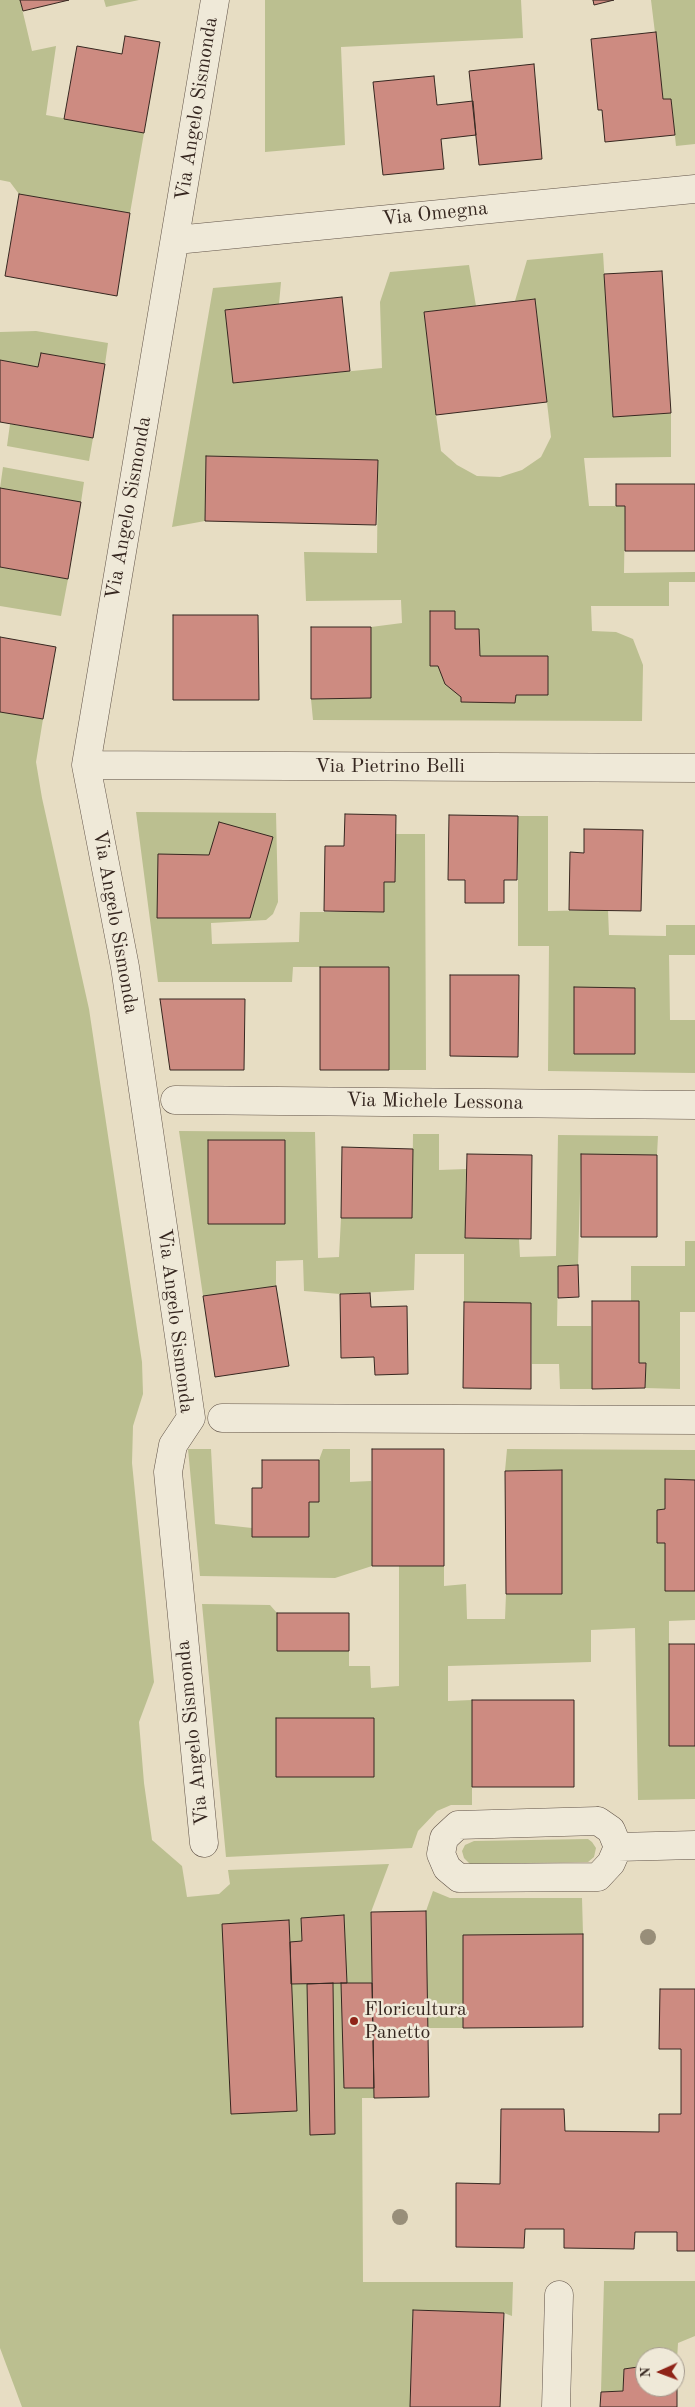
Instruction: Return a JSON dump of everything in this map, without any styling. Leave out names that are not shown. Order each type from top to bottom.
[{"type":"street","name":"Via Angelo Sismonda","points":[[204,1843],[168,1472],[172,1445],[191,1418],[125,967],[86,765],[215,0]]},
{"type":"street","name":"Via Omegna","points":[[176,240],[695,189]]},
{"type":"street","name":"Via Pietrino Belli","points":[[86,765],[695,768]]},
{"type":"street","name":"Via Michele Lessona","points":[[175,1100],[695,1105]]},
{"type":"street","points":[[222,1418],[695,1420]]},
{"type":"street","points":[[598,1821],[611,1830],[618,1847],[611,1863],[598,1877],[459,1878],[447,1868],[441,1854],[444,1838],[458,1825],[598,1821]]},
{"type":"street","points":[[618,1847],[695,1845]]},
{"type":"street","points":[[556,2407],[559,2295]]},
{"type":"green space","points":[[0,0],[20,0],[32,51],[56,46],[46,115],[144,133],[130,213],[19,194],[10,182],[0,180]]},
{"type":"green space","points":[[104,0],[139,0],[106,7]]},
{"type":"green space","points":[[265,0],[521,0],[523,38],[341,47],[345,145],[265,152]]},
{"type":"green space","points":[[651,0],[695,0],[695,144],[676,146],[671,99],[663,99]]},
{"type":"green space","points":[[603,253],[613,416],[671,413],[671,457],[584,458],[589,506],[625,506],[624,573],[695,572],[695,582],[669,582],[669,606],[591,606],[592,631],[616,632],[633,639],[643,665],[642,721],[313,720],[311,699],[370,698],[371,627],[402,623],[401,600],[306,601],[304,552],[377,553],[378,460],[206,456],[205,521],[172,527],[213,288],[281,282],[279,304],[225,310],[234,383],[382,368],[380,302],[390,272],[469,265],[476,306],[424,312],[441,451],[457,465],[477,476],[500,477],[522,470],[541,457],[551,437],[535,299],[515,301],[527,260]]},
{"type":"green space","points":[[36,331],[108,343],[105,364],[41,353],[38,367],[0,360],[0,332]]},
{"type":"green space","points":[[10,424],[93,438],[89,461],[7,446]]},
{"type":"green space","points":[[3,467],[84,482],[81,502],[0,488]]},
{"type":"green space","points":[[0,567],[68,579],[61,616],[0,606]]},
{"type":"green space","points":[[0,712],[43,719],[36,762],[42,798],[89,1009],[142,1362],[143,1394],[133,1426],[132,1463],[154,1682],[139,1722],[144,1783],[152,1840],[182,1866],[187,1897],[219,1894],[230,1884],[228,1870],[389,1864],[371,1912],[374,2098],[362,2098],[363,2282],[513,2282],[512,2316],[504,2313],[413,2310],[410,2407],[22,2407],[0,2348]]},
{"type":"green space","points":[[136,812],[276,813],[278,902],[273,914],[266,920],[211,923],[212,944],[299,942],[300,912],[384,912],[384,882],[395,881],[396,834],[425,834],[426,1070],[389,1070],[389,967],[293,967],[292,982],[158,982]]},
{"type":"green space","points":[[518,816],[548,816],[548,911],[608,910],[609,935],[666,936],[666,925],[695,925],[695,955],[669,955],[670,1020],[695,1020],[695,1073],[548,1071],[549,946],[518,946]]},
{"type":"green space","points":[[179,1131],[315,1132],[318,1258],[339,1257],[341,1218],[412,1218],[413,1134],[439,1134],[439,1170],[466,1169],[465,1238],[519,1239],[520,1257],[556,1256],[558,1135],[658,1136],[657,1155],[581,1155],[578,1265],[558,1266],[557,1326],[591,1326],[592,1389],[560,1389],[559,1364],[532,1364],[531,1303],[464,1302],[464,1254],[415,1254],[414,1290],[340,1294],[304,1291],[303,1260],[276,1261],[276,1286],[203,1296]]},
{"type":"green space","points":[[685,1241],[695,1241],[695,1312],[680,1312],[680,1389],[645,1388],[646,1363],[639,1363],[639,1301],[631,1301],[631,1266],[685,1266]]},
{"type":"green space","points":[[188,1449],[211,1449],[215,1524],[252,1528],[252,1537],[309,1502],[319,1502],[319,1460],[323,1449],[350,1449],[350,1482],[371,1481],[372,1566],[335,1578],[200,1576]]},
{"type":"green space","points":[[507,1449],[695,1450],[695,1620],[669,1621],[669,1745],[695,1746],[695,1799],[638,1800],[635,1628],[591,1630],[591,1662],[448,1666],[448,1701],[472,1700],[472,1805],[451,1805],[437,1811],[418,1831],[412,1848],[226,1857],[202,1604],[270,1605],[277,1613],[277,1651],[349,1651],[349,1666],[370,1666],[371,1688],[399,1686],[399,1566],[444,1566],[444,1586],[466,1584],[467,1619],[505,1619],[506,1594],[562,1593],[562,1470],[505,1471]]},
{"type":"green space","points":[[588,1839],[596,1848],[594,1857],[588,1862],[470,1864],[464,1858],[462,1851],[465,1845],[474,1841]]},
{"type":"green space","points":[[433,1891],[450,1898],[582,1898],[583,1934],[463,1935],[463,2028],[427,2028],[426,1911]]},
{"type":"green space","points":[[604,2281],[695,2281],[695,2336],[678,2343],[678,2347],[635,2347],[635,2368],[624,2370],[623,2391],[601,2392]]},
{"type":"building","points":[[20,0],[69,0],[23,11]]},
{"type":"building","points":[[593,0],[614,0],[594,5]]},
{"type":"building","points":[[656,32],[663,99],[671,99],[675,135],[605,142],[602,110],[598,110],[591,39]]},
{"type":"building","points":[[125,36],[160,42],[144,133],[64,119],[77,46],[122,54]]},
{"type":"building","points":[[534,64],[542,159],[479,165],[469,71]]},
{"type":"building","points":[[434,76],[437,105],[473,101],[476,135],[441,139],[444,169],[383,175],[373,82]]},
{"type":"building","points":[[19,194],[130,213],[117,296],[5,276]]},
{"type":"building","points":[[662,271],[671,413],[613,417],[604,274]]},
{"type":"building","points":[[342,297],[350,371],[233,383],[225,310]]},
{"type":"building","points":[[535,299],[547,402],[436,415],[424,312]]},
{"type":"building","points":[[41,353],[105,364],[93,438],[0,422],[0,360],[38,367]]},
{"type":"building","points":[[206,456],[378,460],[376,525],[205,521]]},
{"type":"building","points":[[616,484],[695,484],[695,551],[625,551],[625,506],[616,506]]},
{"type":"building","points":[[0,488],[81,502],[68,579],[0,567]]},
{"type":"building","points":[[430,611],[455,611],[455,629],[479,629],[480,656],[548,656],[548,695],[516,695],[515,703],[461,702],[461,697],[445,684],[438,666],[430,666]]},
{"type":"building","points":[[173,615],[258,615],[259,700],[173,700]]},
{"type":"building","points":[[311,627],[371,627],[371,698],[311,699]]},
{"type":"building","points":[[0,637],[56,647],[43,719],[0,712]]},
{"type":"building","points":[[345,814],[396,815],[395,882],[384,882],[384,912],[324,911],[325,846],[344,846]]},
{"type":"building","points":[[449,815],[518,816],[517,880],[504,880],[504,903],[465,903],[465,880],[448,880]]},
{"type":"building","points":[[219,822],[273,837],[250,918],[157,918],[158,854],[209,855]]},
{"type":"building","points":[[584,829],[643,830],[641,911],[569,910],[570,852],[584,853]]},
{"type":"building","points":[[320,967],[389,967],[389,1070],[320,1070]]},
{"type":"building","points":[[450,975],[519,975],[518,1057],[450,1056]]},
{"type":"building","points":[[574,987],[635,988],[635,1054],[574,1054]]},
{"type":"building","points":[[160,999],[245,999],[244,1070],[170,1070]]},
{"type":"building","points":[[208,1140],[285,1140],[285,1224],[208,1224]]},
{"type":"building","points":[[342,1147],[413,1149],[412,1218],[341,1218]]},
{"type":"building","points":[[467,1154],[532,1155],[531,1239],[465,1238]]},
{"type":"building","points":[[581,1154],[657,1155],[657,1237],[581,1237]]},
{"type":"building","points":[[578,1265],[579,1297],[558,1298],[558,1266]]},
{"type":"building","points":[[276,1286],[289,1366],[215,1377],[203,1296]]},
{"type":"building","points":[[370,1293],[371,1307],[407,1306],[408,1374],[375,1375],[374,1357],[341,1358],[340,1294]]},
{"type":"building","points":[[592,1301],[639,1301],[639,1363],[646,1363],[645,1388],[592,1389]]},
{"type":"building","points":[[464,1302],[531,1303],[531,1389],[463,1388]]},
{"type":"building","points":[[372,1449],[444,1449],[444,1566],[372,1566]]},
{"type":"building","points":[[262,1460],[319,1460],[319,1502],[309,1502],[309,1537],[252,1537],[252,1488],[262,1488]]},
{"type":"building","points":[[562,1470],[562,1594],[506,1594],[505,1471]]},
{"type":"building","points":[[665,1479],[695,1480],[695,1591],[665,1591],[665,1543],[657,1543],[657,1510],[665,1509]]},
{"type":"building","points":[[277,1613],[349,1613],[349,1651],[277,1651]]},
{"type":"building","points":[[669,1644],[695,1644],[695,1746],[669,1746]]},
{"type":"building","points":[[472,1700],[574,1700],[574,1787],[472,1787]]},
{"type":"building","points":[[276,1718],[374,1718],[374,1777],[276,1777]]},
{"type":"building","points":[[426,1911],[429,2097],[374,2098],[371,1912]]},
{"type":"building","points":[[344,1915],[347,1983],[291,1984],[290,1942],[302,1941],[301,1918]]},
{"type":"building","points":[[289,1920],[297,2111],[231,2114],[222,1924]]},
{"type":"building","points":[[583,1934],[583,2027],[463,2028],[463,1935]]},
{"type":"building","points":[[333,1983],[335,2134],[310,2135],[307,1984]]},
{"type":"building","points":[[341,1983],[372,1983],[374,2088],[344,2088]]},
{"type":"building","points":[[660,1989],[695,1989],[695,2251],[677,2251],[677,2232],[635,2232],[634,2249],[564,2248],[564,2229],[525,2229],[524,2248],[456,2247],[456,2183],[500,2184],[501,2109],[564,2109],[565,2131],[659,2132],[659,2114],[681,2114],[681,2049],[659,2049]]},
{"type":"building","points":[[413,2310],[504,2313],[500,2407],[410,2407]]},
{"type":"building","points":[[635,2367],[635,2397],[677,2397],[677,2407],[600,2407],[601,2392],[623,2391],[624,2369]]},
{"type":"place","name":"Floricultura Panetto","points":[[354,2021]]}]
